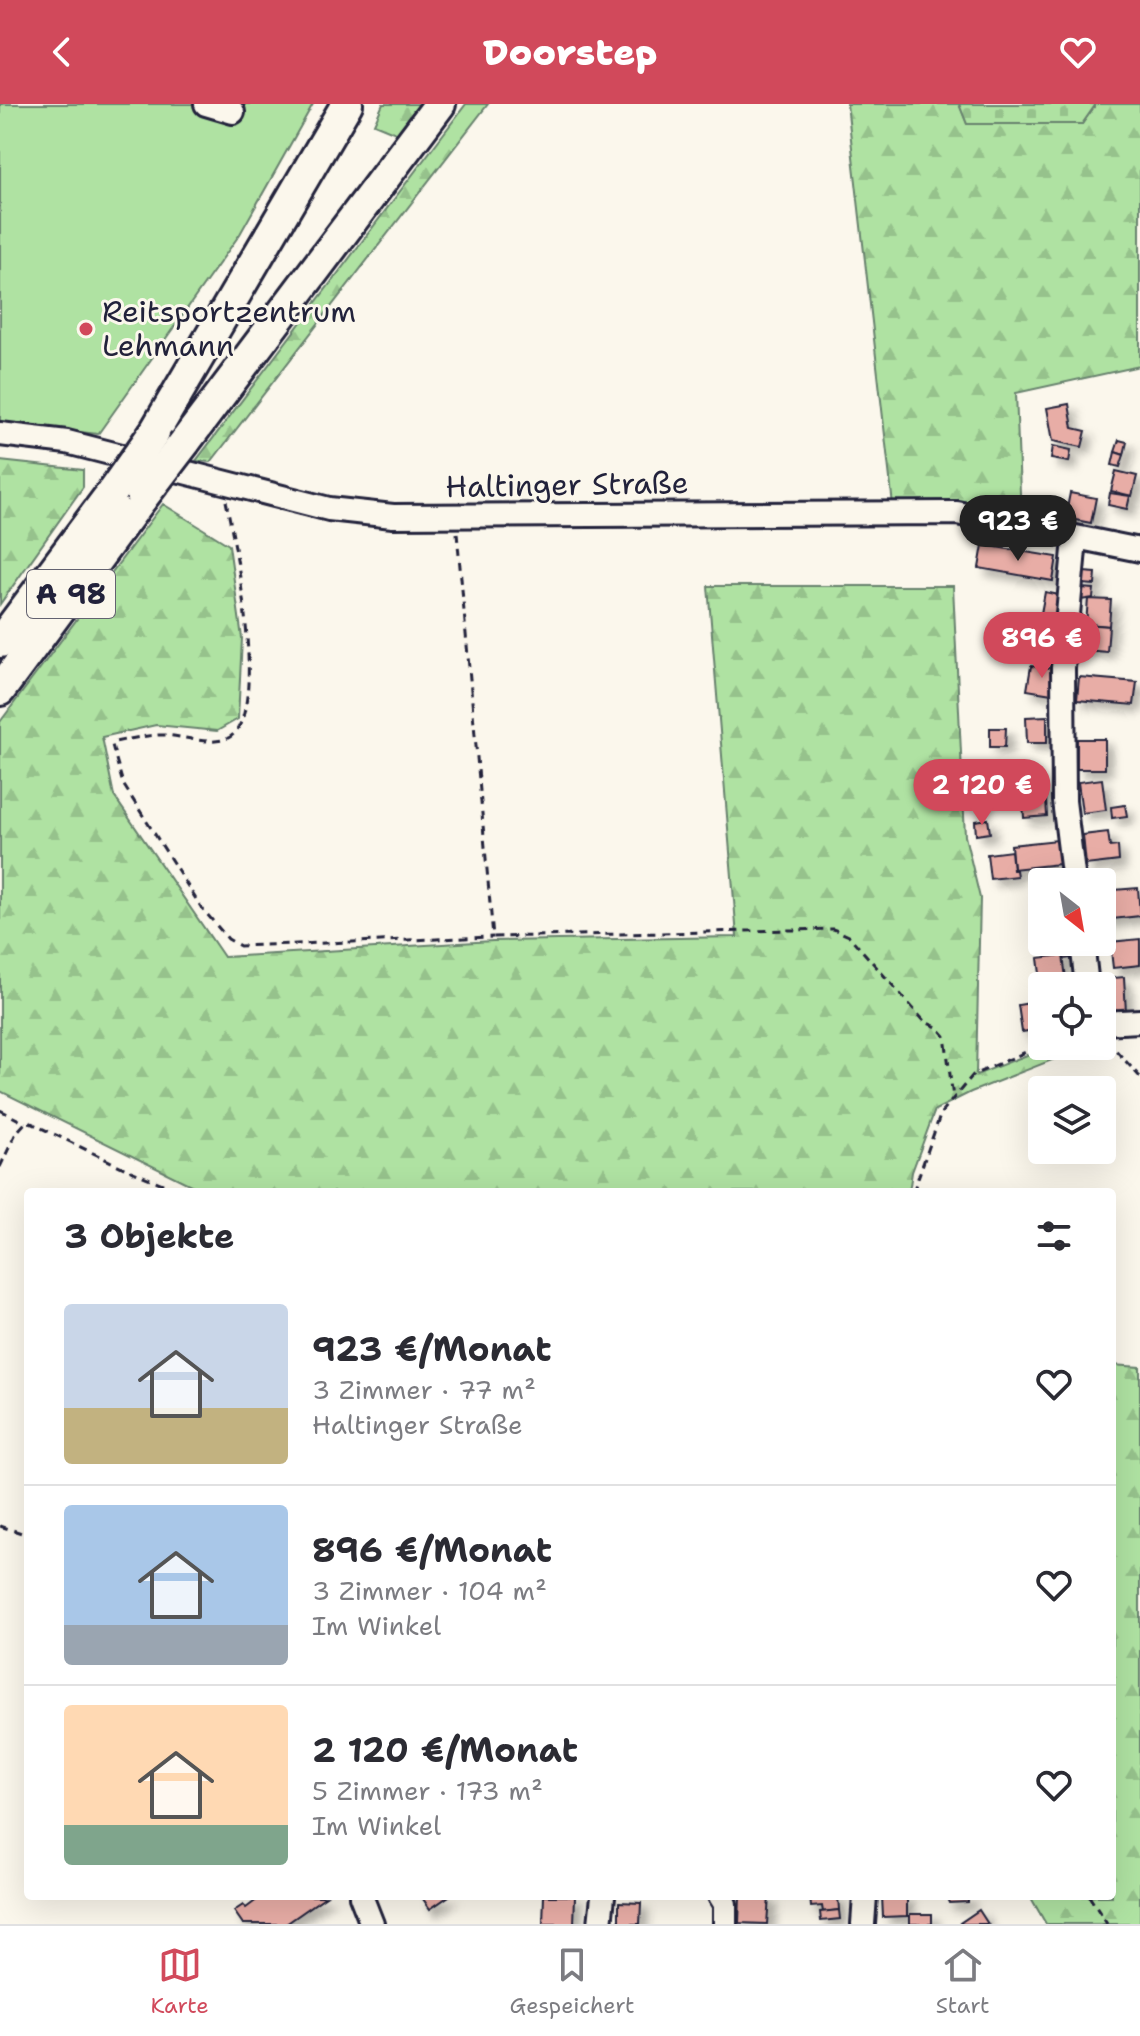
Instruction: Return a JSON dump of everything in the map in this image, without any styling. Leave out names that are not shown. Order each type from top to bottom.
[{"type":"highway","name":"A 98","points":[[0,690],[128,494],[154,433],[347,104]]},
{"type":"highway","name":"A 98","points":[[0,642],[128,494],[185,442],[440,104]]},
{"type":"street","points":[[206,104],[233,112]]},
{"type":"street","name":"Haltinger Straße","points":[[0,434],[67,442],[329,509],[393,516],[957,513],[1140,550]]},
{"type":"street","points":[[1072,868],[1064,801],[1063,668],[1075,539]]},
{"type":"street","points":[[1116,1023],[1140,1021]]},
{"type":"street","points":[[362,1900],[368,1922]]},
{"type":"street","points":[[600,1924],[603,1900]]},
{"type":"street","points":[[722,1900],[725,1924]]},
{"type":"street","points":[[863,1924],[865,1900]]},
{"type":"path","points":[[226,485],[246,621],[249,667],[242,720],[235,734],[224,739],[210,741],[160,735],[112,745],[123,784],[201,907],[228,939],[240,946],[833,929],[849,936],[925,1022],[937,1027],[945,1036],[953,1098]]},
{"type":"path","points":[[456,516],[493,937]]},
{"type":"path","points":[[1116,1050],[1140,1077]]},
{"type":"path","points":[[914,1188],[941,1113],[953,1098],[973,1075],[1028,1051]]},
{"type":"path","points":[[0,1110],[173,1188]]},
{"type":"path","points":[[0,1167],[16,1133],[25,1123]]},
{"type":"path","points":[[0,1526],[24,1534]]},
{"type":"path","points":[[1092,1900],[1107,1924]]},
{"type":"green space","name":"Reitsportzentrum Lehmann","points":[[0,104],[313,104],[240,234],[98,434],[0,423]]},
{"type":"green space","points":[[383,104],[422,104],[403,136],[374,124]]},
{"type":"green space","points":[[466,104],[488,104],[211,462],[196,461]]},
{"type":"green space","points":[[847,104],[959,104],[967,124],[1082,124],[1096,104],[1140,104],[1140,366],[1016,393],[1021,518],[893,505]]},
{"type":"green space","points":[[959,104],[1096,104],[1082,124],[967,124]]},
{"type":"green space","points":[[0,461],[83,470],[83,487],[0,604]]},
{"type":"green space","points":[[163,504],[229,545],[242,638],[238,719],[217,731],[156,725],[102,737],[114,796],[224,957],[493,941],[737,937],[708,586],[953,586],[965,836],[980,898],[976,1075],[1028,1055],[1028,1060],[1052,1060],[971,1092],[935,1110],[912,1172],[910,1188],[197,1188],[0,1091],[0,722]]},
{"type":"green space","points":[[1116,1365],[1140,1367],[1140,1924],[1046,1924],[1032,1900],[1116,1900]]},
{"type":"building","points":[[1069,404],[1073,428],[1086,431],[1082,447],[1053,441],[1047,408]]},
{"type":"building","points":[[1119,440],[1127,442],[1124,455],[1115,452]]},
{"type":"building","points":[[1053,446],[1071,450],[1069,462],[1051,459]]},
{"type":"building","points":[[1115,452],[1124,455],[1120,467],[1112,465]]},
{"type":"building","points":[[1116,471],[1137,476],[1132,496],[1111,491]]},
{"type":"building","points":[[1070,493],[1096,498],[1091,523],[1065,518]]},
{"type":"building","points":[[1110,493],[1130,496],[1127,509],[1108,505]]},
{"type":"building","points":[[983,545],[1057,557],[1053,581],[979,568]]},
{"type":"building","points":[[1083,572],[1096,573],[1095,585],[1082,584]]},
{"type":"building","points":[[1081,588],[1094,589],[1093,598],[1081,600]]},
{"type":"building","points":[[1045,592],[1059,595],[1050,642],[1036,640]]},
{"type":"building","points":[[1088,599],[1111,600],[1109,626],[1086,624]]},
{"type":"building","points":[[1086,624],[1109,626],[1107,652],[1084,650]]},
{"type":"building","points":[[1031,666],[1056,669],[1052,694],[1027,690]]},
{"type":"building","points":[[1079,677],[1137,682],[1134,705],[1077,700]]},
{"type":"building","points":[[1047,716],[1047,743],[1027,743],[1026,717]]},
{"type":"building","points":[[990,728],[1006,728],[1005,747],[990,747]]},
{"type":"building","points":[[1077,739],[1105,739],[1105,769],[1077,769]]},
{"type":"building","points":[[972,769],[989,769],[989,783],[984,784],[985,800],[973,801]]},
{"type":"building","points":[[1102,779],[1106,810],[1082,813],[1078,782]]},
{"type":"building","points":[[1045,784],[1046,800],[1023,802],[1021,787]]},
{"type":"building","points":[[1046,800],[1047,816],[1024,818],[1023,802]]},
{"type":"building","points":[[1125,805],[1127,816],[1112,818],[1111,807]]},
{"type":"building","points":[[988,819],[990,833],[976,835],[975,821]]},
{"type":"building","points":[[1108,832],[1110,847],[1118,846],[1119,861],[1086,865],[1083,835]]},
{"type":"building","points":[[1057,840],[1059,864],[1013,869],[1011,845]]},
{"type":"building","points":[[1011,851],[1013,870],[1016,870],[1017,876],[990,879],[987,854]]},
{"type":"building","points":[[1138,888],[1140,916],[1116,919],[1116,890]]},
{"type":"building","points":[[1140,939],[1140,965],[1113,968],[1112,956],[1116,956],[1116,941]]},
{"type":"building","points":[[1063,956],[1065,972],[1040,972],[1038,958]]},
{"type":"building","points":[[1124,977],[1126,1012],[1116,1013],[1116,978]]},
{"type":"building","points":[[1028,1003],[1028,1031],[1022,1032],[1018,1005]]},
{"type":"building","points":[[257,1900],[320,1900],[286,1924],[243,1924],[234,1911],[243,1905],[246,1908]]},
{"type":"building","points":[[424,1900],[443,1900],[430,1909]]},
{"type":"building","points":[[544,1900],[575,1900],[574,1924],[543,1924]]},
{"type":"building","points":[[740,1900],[769,1900],[767,1924],[739,1923]]},
{"type":"building","points":[[810,1900],[838,1900],[839,1910],[823,1912],[822,1906],[811,1907]]},
{"type":"building","points":[[882,1900],[907,1900],[907,1916],[883,1917]]},
{"type":"building","points":[[948,1900],[968,1900],[968,1902],[949,1903]]},
{"type":"building","points":[[619,1902],[641,1903],[640,1924],[619,1924]]},
{"type":"building","points":[[839,1910],[840,1919],[821,1921],[820,1912]]},
{"type":"building","points":[[979,1910],[988,1924],[960,1923]]},
{"type":"building","points":[[910,1914],[932,1914],[932,1924],[910,1924]]},
{"type":"place","name":"Reitsportzentrum Lehmann","points":[[86,329]]}]
